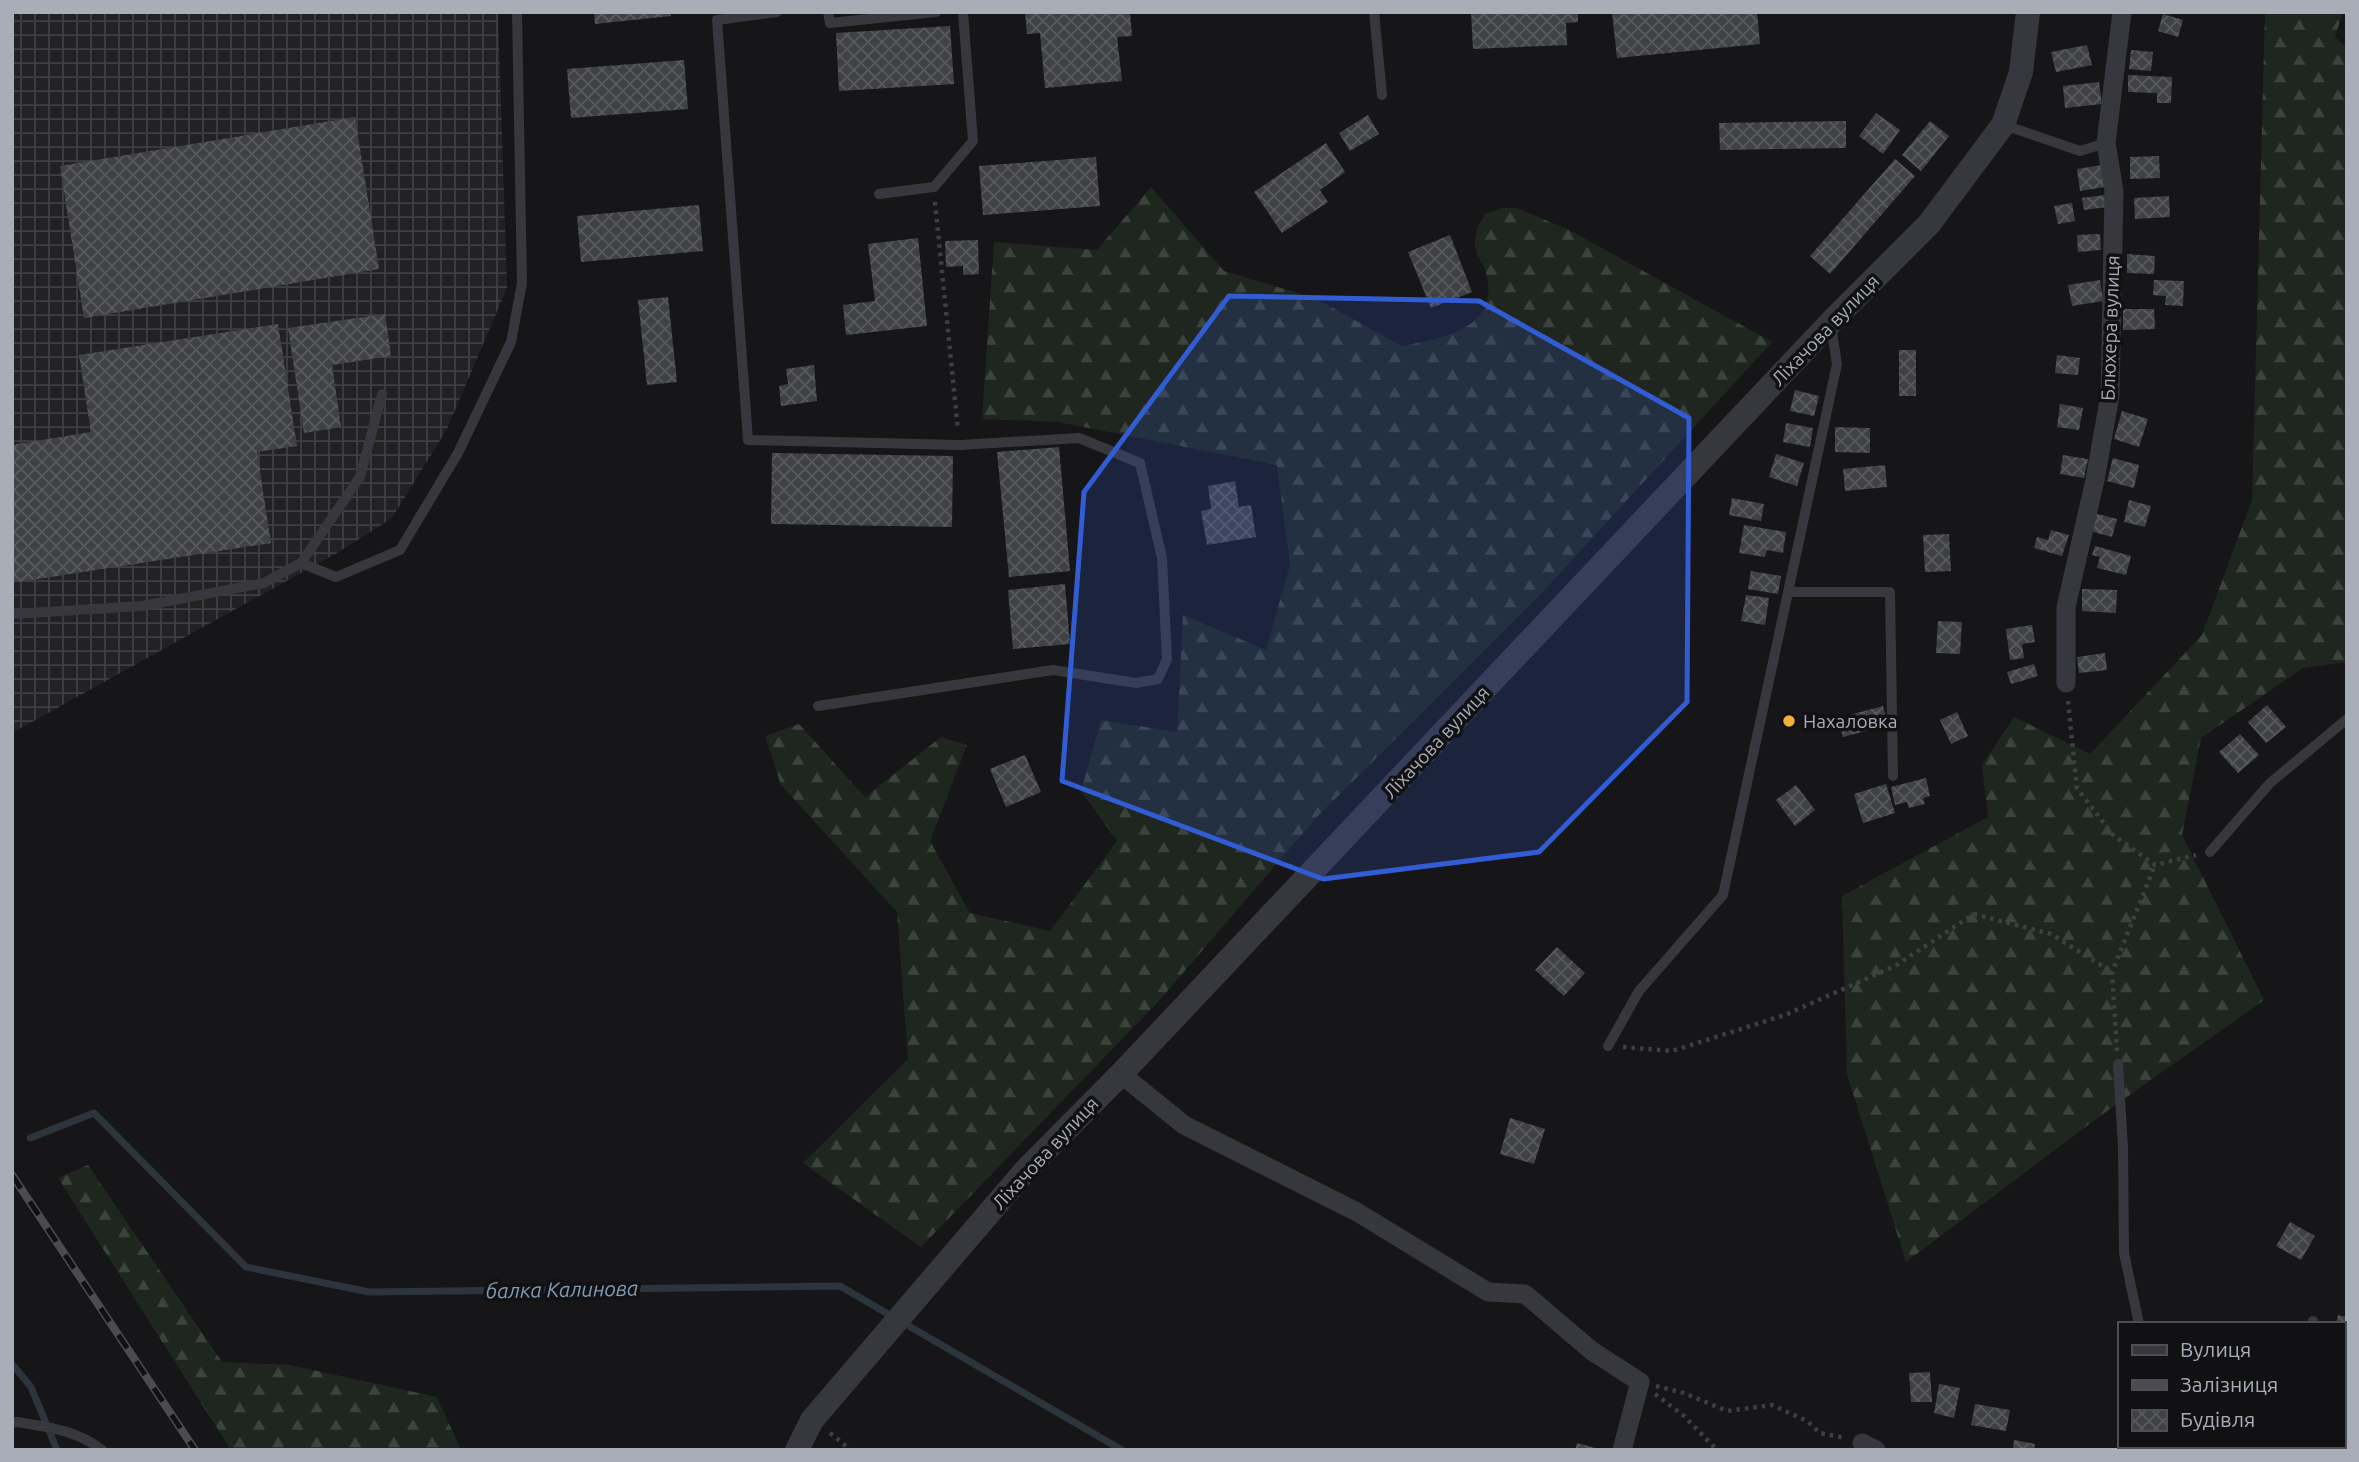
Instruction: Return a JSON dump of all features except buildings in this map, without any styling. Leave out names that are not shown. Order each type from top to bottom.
[{"type":"street","name":"Ліхачова вулиця","points":[[797,1450],[812,1420],[1025,1171],[1121,1074],[1831,322],[1929,224],[2003,125],[2021,72],[2028,12]]},
{"type":"street","name":"Блюхера вулиця","points":[[2066,683],[2066,607],[2095,480],[2110,395],[2114,191],[2106,143],[2122,12]]},
{"type":"street","points":[[1121,1074],[1184,1125],[1357,1212],[1488,1292],[1525,1294],[1592,1351],[1640,1382],[1622,1450]]},
{"type":"lane","points":[[301,563],[336,577],[400,550],[458,453],[510,342],[523,283],[517,12]]},
{"type":"lane","points":[[777,12],[715,16],[748,440],[960,445],[1079,438],[1140,463],[1162,558],[1167,659],[1158,679],[1136,683],[1053,670],[818,706]]},
{"type":"lane","points":[[828,12],[830,23],[936,12]]},
{"type":"lane","points":[[879,194],[934,187],[973,141],[963,12]]},
{"type":"lane","points":[[1374,12],[1382,95]]},
{"type":"lane","points":[[2003,125],[2080,151],[2106,143]]},
{"type":"lane","points":[[1608,1046],[1639,991],[1723,895],[1837,364],[1831,322]]},
{"type":"lane","points":[[12,614],[142,606],[264,583],[301,563],[360,477],[382,394]]},
{"type":"lane","points":[[1790,592],[1890,592],[1894,776]]},
{"type":"lane","points":[[2210,852],[2270,783],[2347,719]]},
{"type":"lane","points":[[2118,1064],[2123,1149],[2124,1253],[2139,1322]]},
{"type":"lane","points":[[12,1423],[60,1429],[90,1440],[102,1450]]},
{"type":"path","points":[[934,187],[960,445]]},
{"type":"path","points":[[2066,683],[2077,788],[2113,835],[2155,864],[2210,852]]},
{"type":"path","points":[[2118,1064],[2112,972],[2155,864]]},
{"type":"path","points":[[1608,1046],[1672,1051],[1786,1015],[1895,966],[1974,914],[2052,934],[2112,972]]},
{"type":"path","points":[[1640,1382],[1684,1393],[1727,1411],[1772,1405],[1807,1421],[1820,1433],[1869,1446]]},
{"type":"path","points":[[1640,1382],[1684,1416],[1717,1450]]},
{"type":"highlighted area","points":[[1229,296],[1479,301],[1689,418],[1687,702],[1539,852],[1323,879],[1062,781],[1084,492]]},
{"type":"shaded area","points":[[12,12],[498,12],[507,288],[447,429],[392,518],[337,553],[12,733]]},
{"type":"green space","points":[[2265,12],[2343,12],[2335,37],[2347,48],[2347,662],[2303,668],[2201,738],[2182,835],[2264,1000],[2100,1116],[1906,1262],[1847,1074],[1842,896],[1988,817],[1982,765],[2014,717],[2090,754],[2202,635],[2252,500]]},
{"type":"green space","points":[[1151,187],[1224,271],[1315,298],[1402,346],[1450,334],[1477,319],[1485,307],[1488,292],[1485,270],[1475,248],[1476,233],[1485,214],[1502,208],[1517,208],[1569,230],[1772,342],[1538,597],[1316,818],[1158,1002],[921,1247],[803,1163],[908,1059],[897,912],[781,785],[765,736],[799,724],[865,797],[941,737],[967,745],[930,841],[970,913],[1050,931],[1117,841],[1081,791],[1101,720],[1177,732],[1183,615],[1266,650],[1290,565],[1277,465],[1058,422],[982,419],[994,242],[1097,250]]},
{"type":"green space","points":[[88,1165],[222,1362],[290,1365],[437,1397],[461,1450],[231,1450],[58,1178]]},
{"type":"waterway","name":"балка Калинова","points":[[30,1138],[94,1113],[246,1267],[369,1292],[840,1286],[1122,1450]]},
{"type":"waterway","points":[[12,1364],[31,1387],[57,1450]]},
{"type":"railway","points":[[12,1175],[195,1450]]},
{"type":"place","name":"Нахаловка","points":[[1789,721]]}]
